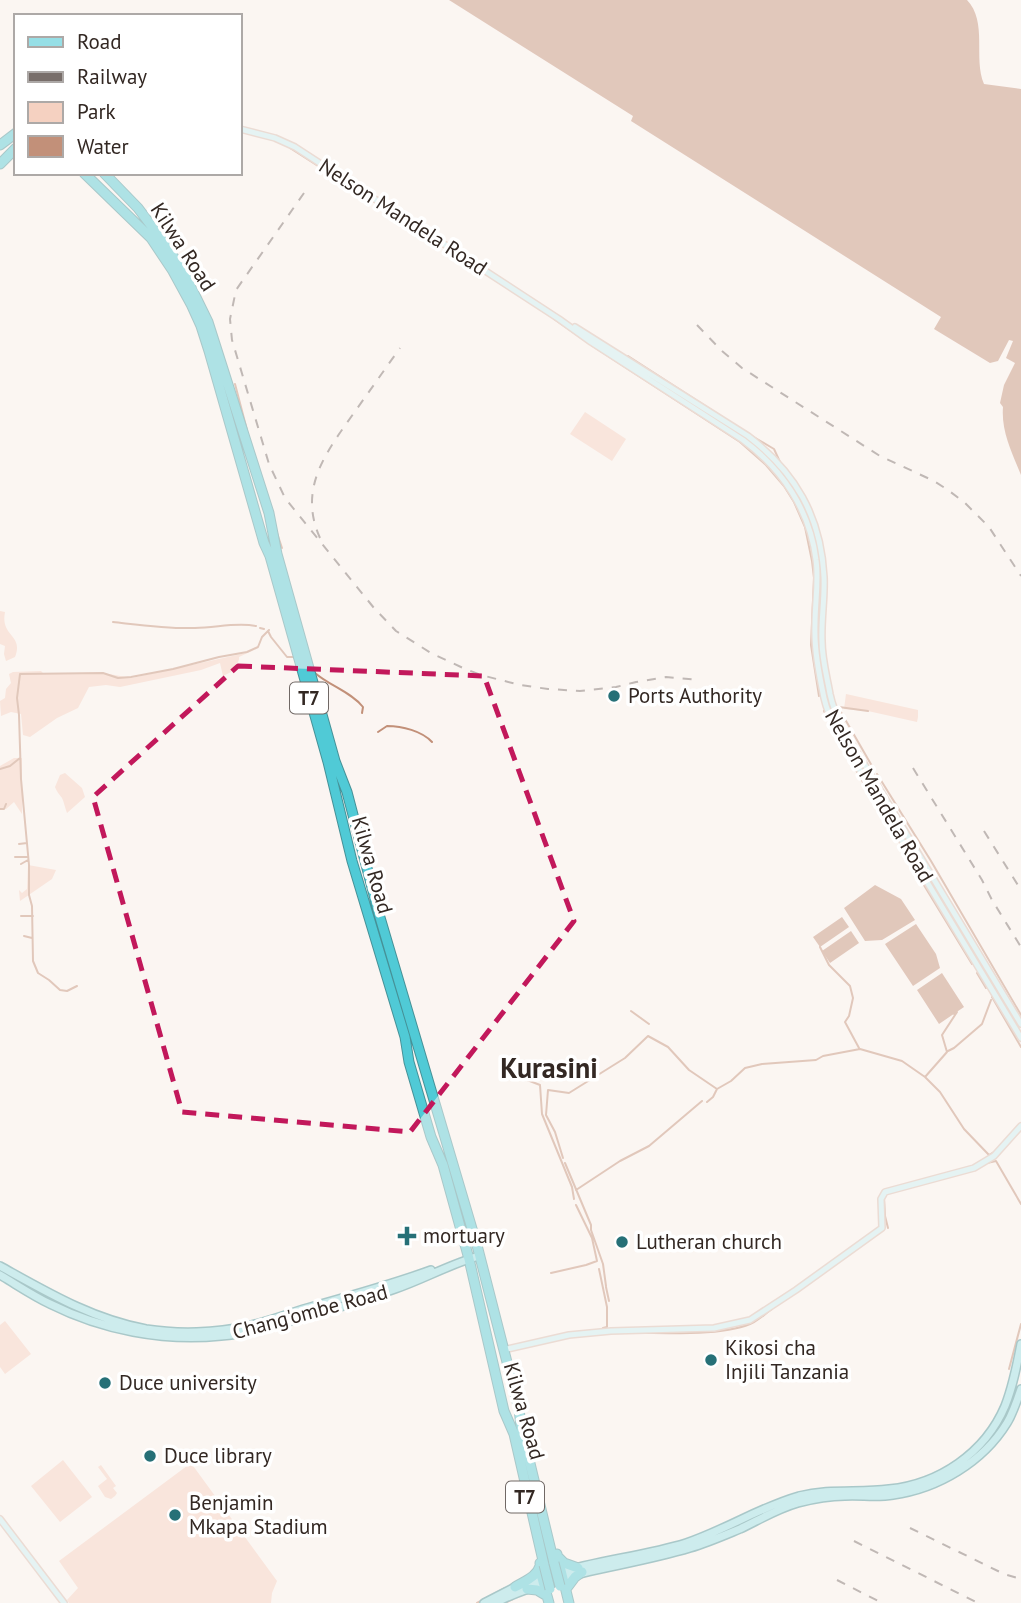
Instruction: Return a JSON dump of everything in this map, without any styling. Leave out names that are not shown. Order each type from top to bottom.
[{"type":"highway","points":[[0,164],[14,150]]},
{"type":"highway","name":"Kilwa Road","points":[[86,175],[150,238],[177,278],[201,326],[270,556],[328,762],[352,861],[405,1037],[409,1062],[431,1136],[443,1165],[504,1411],[514,1434],[549,1561]]},
{"type":"highway","name":"Kilwa Road","points":[[106,175],[133,202],[168,248],[195,292],[216,341],[269,513],[280,565],[335,761],[354,818],[379,914],[478,1253],[519,1409],[554,1588],[567,1603]]},
{"type":"highway","points":[[515,1587],[549,1561],[564,1563],[580,1570],[575,1577],[554,1588],[527,1589]]},
{"type":"highway","name":"T7","points":[[549,1561],[554,1588]]},
{"type":"main road","name":"Nelson Mandela Road","points":[[242,130],[275,138],[295,147],[752,446],[774,467],[791,491],[812,539],[817,580],[816,644],[826,707],[865,779],[1021,1038]]},
{"type":"main road","name":"Nelson Mandela Road","points":[[559,319],[588,334],[748,436],[771,454],[788,474],[812,515],[818,536],[824,578],[822,644],[834,706],[859,755],[1021,1024]]},
{"type":"main road","points":[[503,1350],[569,1335],[715,1328],[750,1320],[882,1227],[881,1199],[885,1192],[974,1168],[994,1156],[1021,1126]]},
{"type":"main road","name":"Chang'ombe Road","points":[[0,1266],[83,1310],[141,1328],[169,1332],[211,1331],[251,1325],[393,1284],[478,1253]]},
{"type":"main road","name":"Chang'ombe Road","points":[[0,1275],[48,1303],[105,1325],[154,1336],[199,1338],[254,1331],[330,1311],[397,1289],[465,1257]]},
{"type":"main road","points":[[939,1478],[975,1450],[997,1422],[1010,1393],[1021,1344]]},
{"type":"main road","points":[[484,1603],[515,1587],[554,1588],[580,1570],[686,1543],[778,1503],[802,1496],[831,1491],[898,1488],[960,1470],[1001,1432],[1016,1405],[1021,1389]]},
{"type":"main road","points":[[0,1519],[64,1603]]},
{"type":"main road","points":[[495,1603],[527,1589]]},
{"type":"highlighted area","points":[[238,666],[484,676],[574,921],[410,1132],[182,1112],[93,797]]},
{"type":"green space","points":[[585,412],[626,439],[612,461],[570,434]]},
{"type":"green space","points":[[0,611],[5,612],[6,626],[17,644],[15,657],[6,661],[5,646],[0,644]]},
{"type":"green space","points":[[258,648],[239,657],[231,672],[223,676],[220,663],[201,670],[120,687],[89,687],[78,708],[57,718],[30,737],[23,735],[21,714],[11,712],[1,716],[0,701],[5,698],[6,689],[11,683],[9,674],[13,672],[103,673],[132,678]]},
{"type":"green space","points":[[846,694],[918,710],[917,722],[868,711],[844,709]]},
{"type":"green space","points":[[14,758],[22,758],[22,814],[14,802],[6,809],[0,808],[0,766]]},
{"type":"green space","points":[[65,773],[82,788],[85,797],[67,813],[55,787],[60,775]]},
{"type":"green space","points":[[28,865],[56,870],[52,879],[20,901],[19,890],[22,893],[27,889]]},
{"type":"green space","points":[[5,1321],[31,1354],[5,1374],[0,1367],[0,1325]]},
{"type":"green space","points":[[63,1460],[92,1497],[60,1522],[31,1486]]},
{"type":"green space","name":"Benjamin Mkapa Stadium","points":[[191,1463],[277,1581],[271,1603],[69,1603],[67,1600],[78,1588],[59,1561]]},
{"type":"green space","points":[[101,1465],[116,1486],[113,1488],[117,1493],[111,1499],[105,1497],[98,1486],[107,1479],[98,1467]]},
{"type":"water","points":[[449,0],[967,0],[977,19],[984,84],[1021,89],[1021,475],[1008,442],[1003,407],[1000,403],[1004,385],[1015,363],[1006,358],[1013,341],[1009,340],[998,361],[990,363],[934,329],[941,317],[631,121],[633,116]]},
{"type":"water","points":[[875,885],[901,899],[915,920],[882,940],[865,941],[844,908]]},
{"type":"water","points":[[842,917],[849,927],[820,947],[813,937]]},
{"type":"water","points":[[916,924],[936,954],[940,968],[913,986],[885,944]]},
{"type":"water","points":[[851,931],[859,943],[830,963],[822,951]]},
{"type":"water","points":[[942,973],[964,1007],[939,1024],[917,990]]},
{"type":"waterway","points":[[290,148],[427,236]]},
{"type":"waterway","points":[[449,250],[465,260]]},
{"type":"waterway","points":[[475,267],[506,287]]},
{"type":"waterway","points":[[554,319],[584,340]]},
{"type":"waterway","points":[[591,345],[740,442],[766,465],[784,486],[805,527],[812,561],[814,578],[811,645],[819,696]]},
{"type":"waterway","points":[[628,356],[724,418]]},
{"type":"waterway","points":[[235,384],[247,430]]},
{"type":"waterway","points":[[752,436],[774,449],[780,462]]},
{"type":"waterway","points":[[277,533],[282,548]]},
{"type":"waterway","points":[[113,622],[175,628],[256,626]]},
{"type":"waterway","points":[[260,628],[264,629]]},
{"type":"waterway","points":[[77,986],[67,991],[60,990],[38,973],[33,961],[32,906],[29,895],[17,698],[20,674],[103,673],[118,678],[131,677],[247,652],[258,647],[269,630]]},
{"type":"waterway","points":[[268,631],[287,657],[293,657]]},
{"type":"waterway","points":[[315,673],[358,702],[363,707],[362,713]]},
{"type":"waterway","points":[[838,707],[872,766]]},
{"type":"waterway","points":[[839,707],[868,711]]},
{"type":"waterway","points":[[824,711],[833,729]]},
{"type":"waterway","points":[[378,732],[387,726],[399,727],[417,732],[432,742]]},
{"type":"waterway","points":[[840,743],[845,751]]},
{"type":"waterway","points":[[847,755],[892,831]]},
{"type":"waterway","points":[[0,769],[10,766],[20,758]]},
{"type":"waterway","points":[[877,774],[1021,1015]]},
{"type":"waterway","points":[[0,809],[4,809],[6,804]]},
{"type":"waterway","points":[[19,844],[27,843]]},
{"type":"waterway","points":[[900,843],[914,868]]},
{"type":"waterway","points":[[15,857],[27,857]]},
{"type":"waterway","points":[[21,864],[28,860]]},
{"type":"waterway","points":[[919,877],[972,964]]},
{"type":"waterway","points":[[21,916],[33,916]]},
{"type":"waterway","points":[[24,936],[32,938]]},
{"type":"waterway","points":[[820,947],[829,965],[850,986],[853,998],[845,1022],[859,1048]]},
{"type":"waterway","points":[[977,973],[986,988]]},
{"type":"waterway","points":[[992,997],[1021,1047]]},
{"type":"waterway","points":[[948,1051],[982,1024],[991,1000]]},
{"type":"waterway","points":[[631,1011],[649,1024]]},
{"type":"waterway","points":[[954,1014],[957,1012],[942,1035],[947,1052],[925,1077],[940,1092],[964,1129],[989,1155],[994,1152]]},
{"type":"waterway","points":[[563,1158],[555,1132],[546,1115],[548,1090],[569,1093],[625,1058],[648,1036],[668,1047],[689,1070],[717,1089]]},
{"type":"waterway","points":[[707,1102],[717,1089],[745,1068],[816,1060],[823,1056],[860,1049],[902,1061],[925,1077]]},
{"type":"waterway","points":[[522,1078],[540,1085],[542,1114],[572,1187],[574,1199]]},
{"type":"waterway","points":[[576,1190],[620,1161],[649,1146],[702,1101]]},
{"type":"waterway","points":[[987,1163],[996,1161],[1021,1204]]},
{"type":"waterway","points":[[565,1163],[591,1225],[603,1264],[606,1286]]},
{"type":"waterway","points":[[884,1198],[888,1228]]},
{"type":"waterway","points":[[551,1273],[597,1261],[592,1238],[576,1205]]},
{"type":"waterway","points":[[599,1269],[607,1307],[607,1327],[603,1328]]},
{"type":"waterway","points":[[606,1287],[609,1301]]},
{"type":"waterway","points":[[639,1333],[729,1330],[754,1322],[772,1309]]},
{"type":"waterway","points":[[1009,1369],[1021,1324]]},
{"type":"waterway","points":[[477,1603],[505,1588]]},
{"type":"waterway","points":[[505,1603],[513,1599]]},
{"type":"railway","points":[[304,193],[236,290],[230,319],[232,340],[269,464],[285,498],[374,608],[396,631],[431,653],[481,675],[520,685],[580,691],[666,677],[699,680]]},
{"type":"railway","points":[[697,325],[742,368],[880,456],[934,481],[965,503],[989,527],[1021,576]]},
{"type":"railway","points":[[320,538],[312,502],[319,470],[335,440],[400,348]]},
{"type":"railway","points":[[913,768],[1021,947]]},
{"type":"railway","points":[[984,831],[1021,890]]},
{"type":"railway","points":[[910,1528],[1004,1574],[1021,1579]]},
{"type":"railway","points":[[854,1541],[978,1603]]},
{"type":"railway","points":[[837,1580],[882,1603]]},
{"type":"place","name":"Ports Authority","points":[[614,696]]},
{"type":"place","name":"mortuary","points":[[407,1236]]},
{"type":"place","name":"Lutheran church","points":[[622,1242]]},
{"type":"place","name":"Kikosi cha Injili Tanzania","points":[[711,1360]]},
{"type":"place","name":"Duce university","points":[[105,1383]]},
{"type":"place","name":"Duce library","points":[[150,1456]]},
{"type":"place","name":"Benjamin Mkapa Stadium","points":[[175,1515]]},
{"type":"district","name":"Kurasini","points":[[549,1068]]}]
